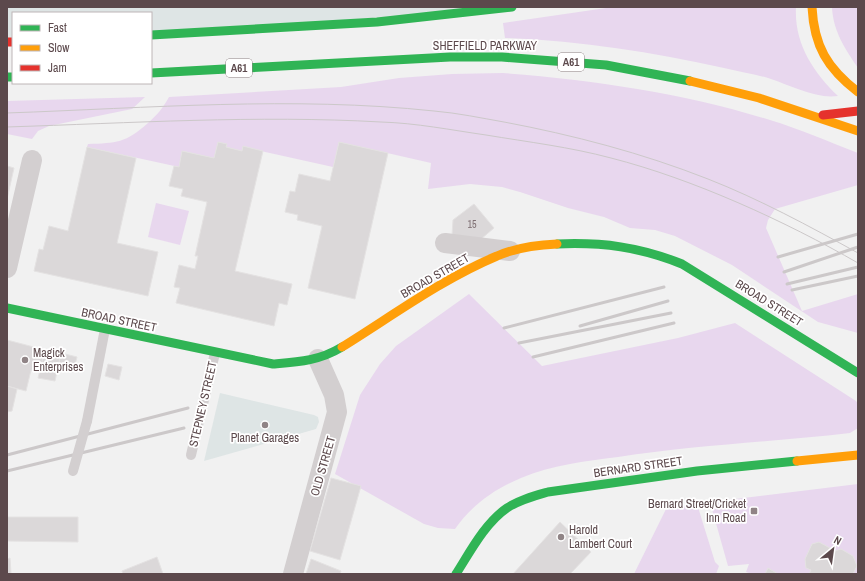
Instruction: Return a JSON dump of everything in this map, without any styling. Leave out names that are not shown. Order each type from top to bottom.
[{"type":"main road","points":[[152,35],[342,26],[512,7]]},
{"type":"main road","points":[[812,7],[814,33],[821,52],[839,77],[858,92]]},
{"type":"main road","name":"SHEFFIELD PARKWAY","points":[[152,73],[450,57],[492,56],[546,58],[664,75],[743,92],[858,130]]},
{"type":"main road","name":"A61","points":[[810,113],[828,114],[858,111]]},
{"type":"main road","name":"BROAD STREET","points":[[7,308],[215,353],[273,364],[289,364],[318,359],[335,351],[450,280],[487,260],[510,251],[554,244],[582,243],[630,247],[658,254],[682,264],[858,372]]},
{"type":"main road","name":"BERNARD STREET","points":[[456,574],[496,518],[506,508],[533,496],[548,492],[697,471],[858,455]]},
{"type":"street","points":[[408,7],[432,17]]},
{"type":"street","points":[[7,268],[32,160]]},
{"type":"street","points":[[445,243],[510,251]]},
{"type":"street","name":"OLD STREET","points":[[293,574],[337,412],[334,395],[318,359]]},
{"type":"lane","points":[[73,471],[87,421],[105,329]]},
{"type":"lane","name":"STEPNEY STREET","points":[[191,456],[215,353]]},
{"type":"shaded area","points":[[7,7],[512,7],[152,35],[152,12],[12,12],[12,40],[7,40]]},
{"type":"shaded area","points":[[613,7],[796,7],[798,33],[807,56],[813,67],[838,96],[821,96],[760,76],[642,52],[533,39],[505,38],[503,23]]},
{"type":"shaded area","points":[[832,7],[858,8],[858,68],[844,47],[837,32]]},
{"type":"shaded area","points":[[503,73],[604,84],[705,102],[803,131],[858,153],[858,185],[775,209],[768,220],[766,228],[802,311],[858,294],[858,333],[818,322],[732,265],[675,236],[655,230],[630,228],[604,217],[568,208],[502,187],[470,184],[428,189],[431,163],[339,142],[333,167],[243,147],[242,151],[226,147],[226,144],[218,142],[214,158],[183,151],[179,167],[87,147],[88,144],[120,141],[133,135],[154,117],[169,97],[341,87],[399,78],[452,74]]},
{"type":"shaded area","points":[[145,97],[132,109],[49,126],[38,131],[32,139],[7,134],[7,101]]},
{"type":"shaded area","points":[[156,203],[189,211],[180,245],[148,237]]},
{"type":"shaded area","points":[[469,294],[542,366],[678,338],[735,323],[856,401],[858,404],[858,428],[850,433],[676,449],[569,464],[521,478],[492,493],[476,505],[455,529],[438,528],[424,524],[335,474],[360,395],[380,364],[396,346]]},
{"type":"shaded area","name":"Planet Garages","points":[[220,393],[314,415],[318,417],[319,422],[316,429],[204,461]]},
{"type":"shaded area","points":[[858,484],[858,574],[853,574],[857,566],[853,556],[841,549],[832,552],[830,548],[819,542],[812,544],[805,559],[806,568],[811,570],[809,574],[778,574],[768,568],[765,574],[752,574],[746,572],[749,564],[728,566],[710,502]]},
{"type":"shaded area","points":[[697,504],[715,562],[719,566],[716,574],[634,574],[667,507]]},
{"type":"building","points":[[218,142],[227,144],[226,147],[242,151],[243,146],[263,151],[235,271],[292,284],[287,305],[279,303],[274,326],[176,303],[180,288],[174,287],[179,265],[195,269],[198,256],[195,256],[207,202],[181,196],[183,189],[169,186],[174,166],[179,167],[182,151],[214,158]]},
{"type":"building","points":[[339,142],[388,153],[355,299],[308,288],[322,226],[297,220],[298,215],[285,212],[290,191],[295,192],[299,174],[330,181]]},
{"type":"building","points":[[87,147],[136,158],[117,243],[158,252],[148,296],[34,271],[39,249],[43,250],[49,226],[68,231]]},
{"type":"building","points":[[7,166],[14,168],[7,199]]},
{"type":"building","points":[[474,204],[494,228],[481,239],[452,236],[453,220]]},
{"type":"building","name":"Magick Enterprises","points":[[7,340],[45,350],[40,372],[31,370],[26,391],[7,386]]},
{"type":"building","points":[[45,350],[61,353],[55,381],[38,378]]},
{"type":"building","points":[[61,353],[77,357],[73,372],[58,368]]},
{"type":"building","points":[[108,364],[122,367],[119,380],[105,376]]},
{"type":"building","points":[[7,386],[17,389],[12,411],[7,412]]},
{"type":"building","points":[[331,478],[361,486],[340,560],[310,551]]},
{"type":"building","points":[[7,517],[78,517],[78,542],[7,541]]},
{"type":"building","name":"Harold Lambert Court","points":[[560,522],[591,552],[570,574],[513,574]]},
{"type":"building","points":[[819,542],[830,548],[832,552],[841,549],[853,556],[857,566],[853,574],[809,574],[811,570],[806,568],[805,559],[812,544]]},
{"type":"building","points":[[157,557],[163,574],[123,574],[122,571]]},
{"type":"building","points":[[10,558],[11,574],[7,574],[7,559]]},
{"type":"building","points":[[311,559],[341,571],[340,574],[306,574]]},
{"type":"building","points":[[768,568],[778,574],[765,574]]},
{"type":"tram line","points":[[7,113],[221,104],[328,104],[461,114],[530,127],[581,139],[658,161],[708,179],[765,204],[858,253]]},
{"type":"tram line","points":[[7,127],[194,120],[334,120],[407,124],[533,142],[596,154],[674,177],[706,189],[769,217],[830,247],[858,263]]},
{"type":"railway","points":[[778,257],[858,234]]},
{"type":"railway","points":[[784,272],[858,247]]},
{"type":"railway","points":[[787,284],[858,267]]},
{"type":"railway","points":[[792,290],[858,276]]},
{"type":"railway","points":[[504,328],[664,287]]},
{"type":"railway","points":[[580,326],[668,301]]},
{"type":"railway","points":[[519,343],[671,313]]},
{"type":"railway","points":[[533,357],[674,323]]},
{"type":"railway","points":[[7,455],[188,408]]},
{"type":"railway","points":[[7,471],[184,428]]},
{"type":"traffic: fast","points":[[152,35],[377,22],[512,7]]},
{"type":"traffic: fast","points":[[152,73],[450,57],[502,57],[606,65],[690,81]]},
{"type":"traffic: fast","points":[[7,77],[12,77]]},
{"type":"traffic: fast","points":[[557,244],[590,244],[621,247],[651,253],[682,264],[858,373]]},
{"type":"traffic: fast","points":[[7,308],[273,364],[317,358],[342,347]]},
{"type":"traffic: fast","points":[[456,574],[478,538],[499,514],[516,503],[532,497],[548,492],[697,471],[797,461]]},
{"type":"traffic: slow","points":[[812,7],[813,21],[819,45],[824,55],[838,74],[858,92]]},
{"type":"traffic: slow","points":[[690,81],[759,98],[858,131]]},
{"type":"traffic: slow","points":[[342,347],[418,298],[477,265],[511,251],[534,246],[557,244]]},
{"type":"traffic: slow","points":[[797,461],[858,455]]},
{"type":"traffic: jam","points":[[7,42],[12,42]]},
{"type":"traffic: jam","points":[[823,115],[858,111]]},
{"type":"place","name":"Magick Enterprises","points":[[25,360]]},
{"type":"place","name":"Planet Garages","points":[[265,425]]},
{"type":"place","name":"Bernard Street/Cricket Inn Road","points":[[754,511]]},
{"type":"place","name":"Harold Lambert Court","points":[[561,537]]}]
